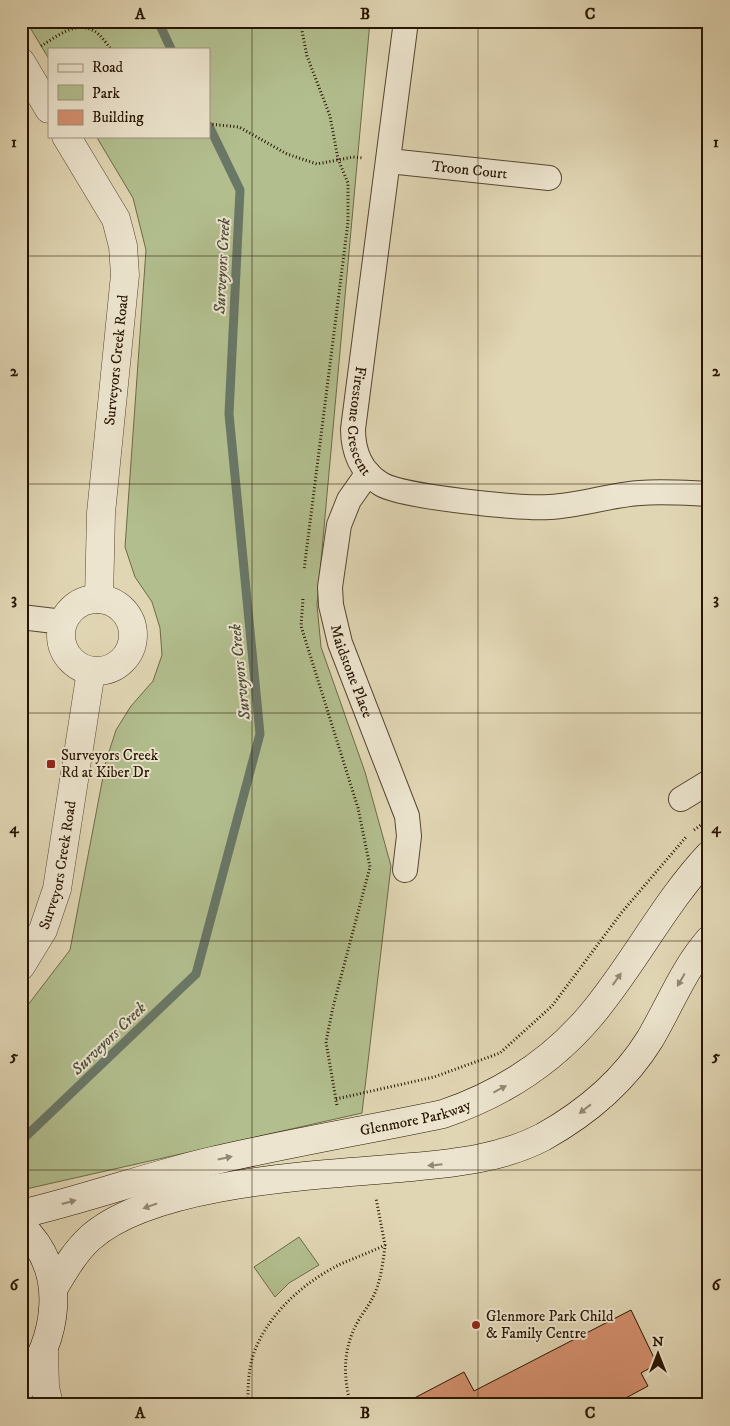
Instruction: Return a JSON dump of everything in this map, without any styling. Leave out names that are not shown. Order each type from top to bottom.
[{"type":"main road","points":[[29,55],[48,106]]},
{"type":"main road","name":"Surveyors Creek Road","points":[[67,138],[112,212],[123,246],[125,275],[101,513],[99,599]]},
{"type":"main road","points":[[99,599],[111,602],[121,607],[129,617],[133,628],[134,640],[124,660],[114,668],[103,672],[91,671],[80,668],[66,653],[62,643],[63,622],[78,605],[88,600],[99,599]]},
{"type":"main road","name":"Surveyors Creek Road","points":[[21,966],[43,930],[57,889],[91,671]]},
{"type":"main road","name":"Glenmore Parkway","points":[[21,1214],[72,1202],[144,1178],[210,1161],[444,1114],[472,1104],[524,1076],[573,1036],[593,1013],[679,891],[709,855]]},
{"type":"main road","points":[[54,1286],[70,1261],[90,1238],[133,1212],[197,1192],[233,1185],[482,1158],[523,1146],[568,1122],[611,1088],[640,1054],[657,1027],[682,977],[709,940]]},
{"type":"main road","points":[[21,1226],[32,1235],[45,1260],[54,1286],[53,1314],[44,1353],[45,1387],[49,1405]]},
{"type":"main road","points":[[21,1388],[44,1353]]},
{"type":"street","name":"Firestone Crescent","points":[[406,21],[389,161],[352,429],[356,455],[368,473],[383,485],[401,491],[531,507],[564,506],[641,493],[709,494]]},
{"type":"street","name":"Troon Court","points":[[389,161],[549,178]]},
{"type":"street","name":"Maidstone Place","points":[[368,473],[346,505],[339,525],[330,587],[331,605],[340,643],[407,816],[409,836],[405,870]]},
{"type":"street","points":[[21,617],[63,622]]},
{"type":"street","points":[[681,799],[709,782]]},
{"type":"path","points":[[29,55],[70,29],[78,28],[95,31],[110,48]]},
{"type":"path","points":[[210,124],[239,127],[287,154],[317,164],[352,157],[389,161]]},
{"type":"path","points":[[342,1135],[336,1099],[434,1077],[500,1053],[552,1006],[622,912],[675,848],[709,819]]},
{"type":"path","points":[[350,1405],[346,1388],[346,1352],[356,1326],[374,1294],[382,1269],[385,1245],[376,1197],[364,1172]]},
{"type":"path","points":[[248,1405],[248,1380],[252,1358],[265,1330],[288,1301],[317,1277],[343,1263],[385,1245]]},
{"type":"green space","points":[[26,21],[370,21],[317,605],[321,647],[365,772],[391,866],[362,1113],[26,1189],[21,1187],[21,1014],[70,950],[106,761],[116,730],[131,706],[153,681],[162,655],[160,628],[152,602],[135,577],[125,547],[146,250],[133,198],[97,138],[210,138],[210,48],[48,48],[48,57]]},
{"type":"green space","points":[[299,1237],[319,1265],[289,1283],[275,1297],[254,1267]]},
{"type":"building","points":[[631,1310],[657,1364],[641,1373],[648,1386],[613,1405],[401,1405],[464,1372],[474,1391]]},
{"type":"waterway","name":"Surveyors Creek","points":[[158,21],[171,48]]},
{"type":"waterway","name":"Surveyors Creek","points":[[21,1141],[196,974],[260,734],[229,414],[240,190],[210,128]]},
{"type":"place","name":"Surveyors Creek Rd at Kiber Dr","points":[[51,764]]},
{"type":"place","name":"Glenmore Park Child & Family Centre","points":[[476,1325]]}]
